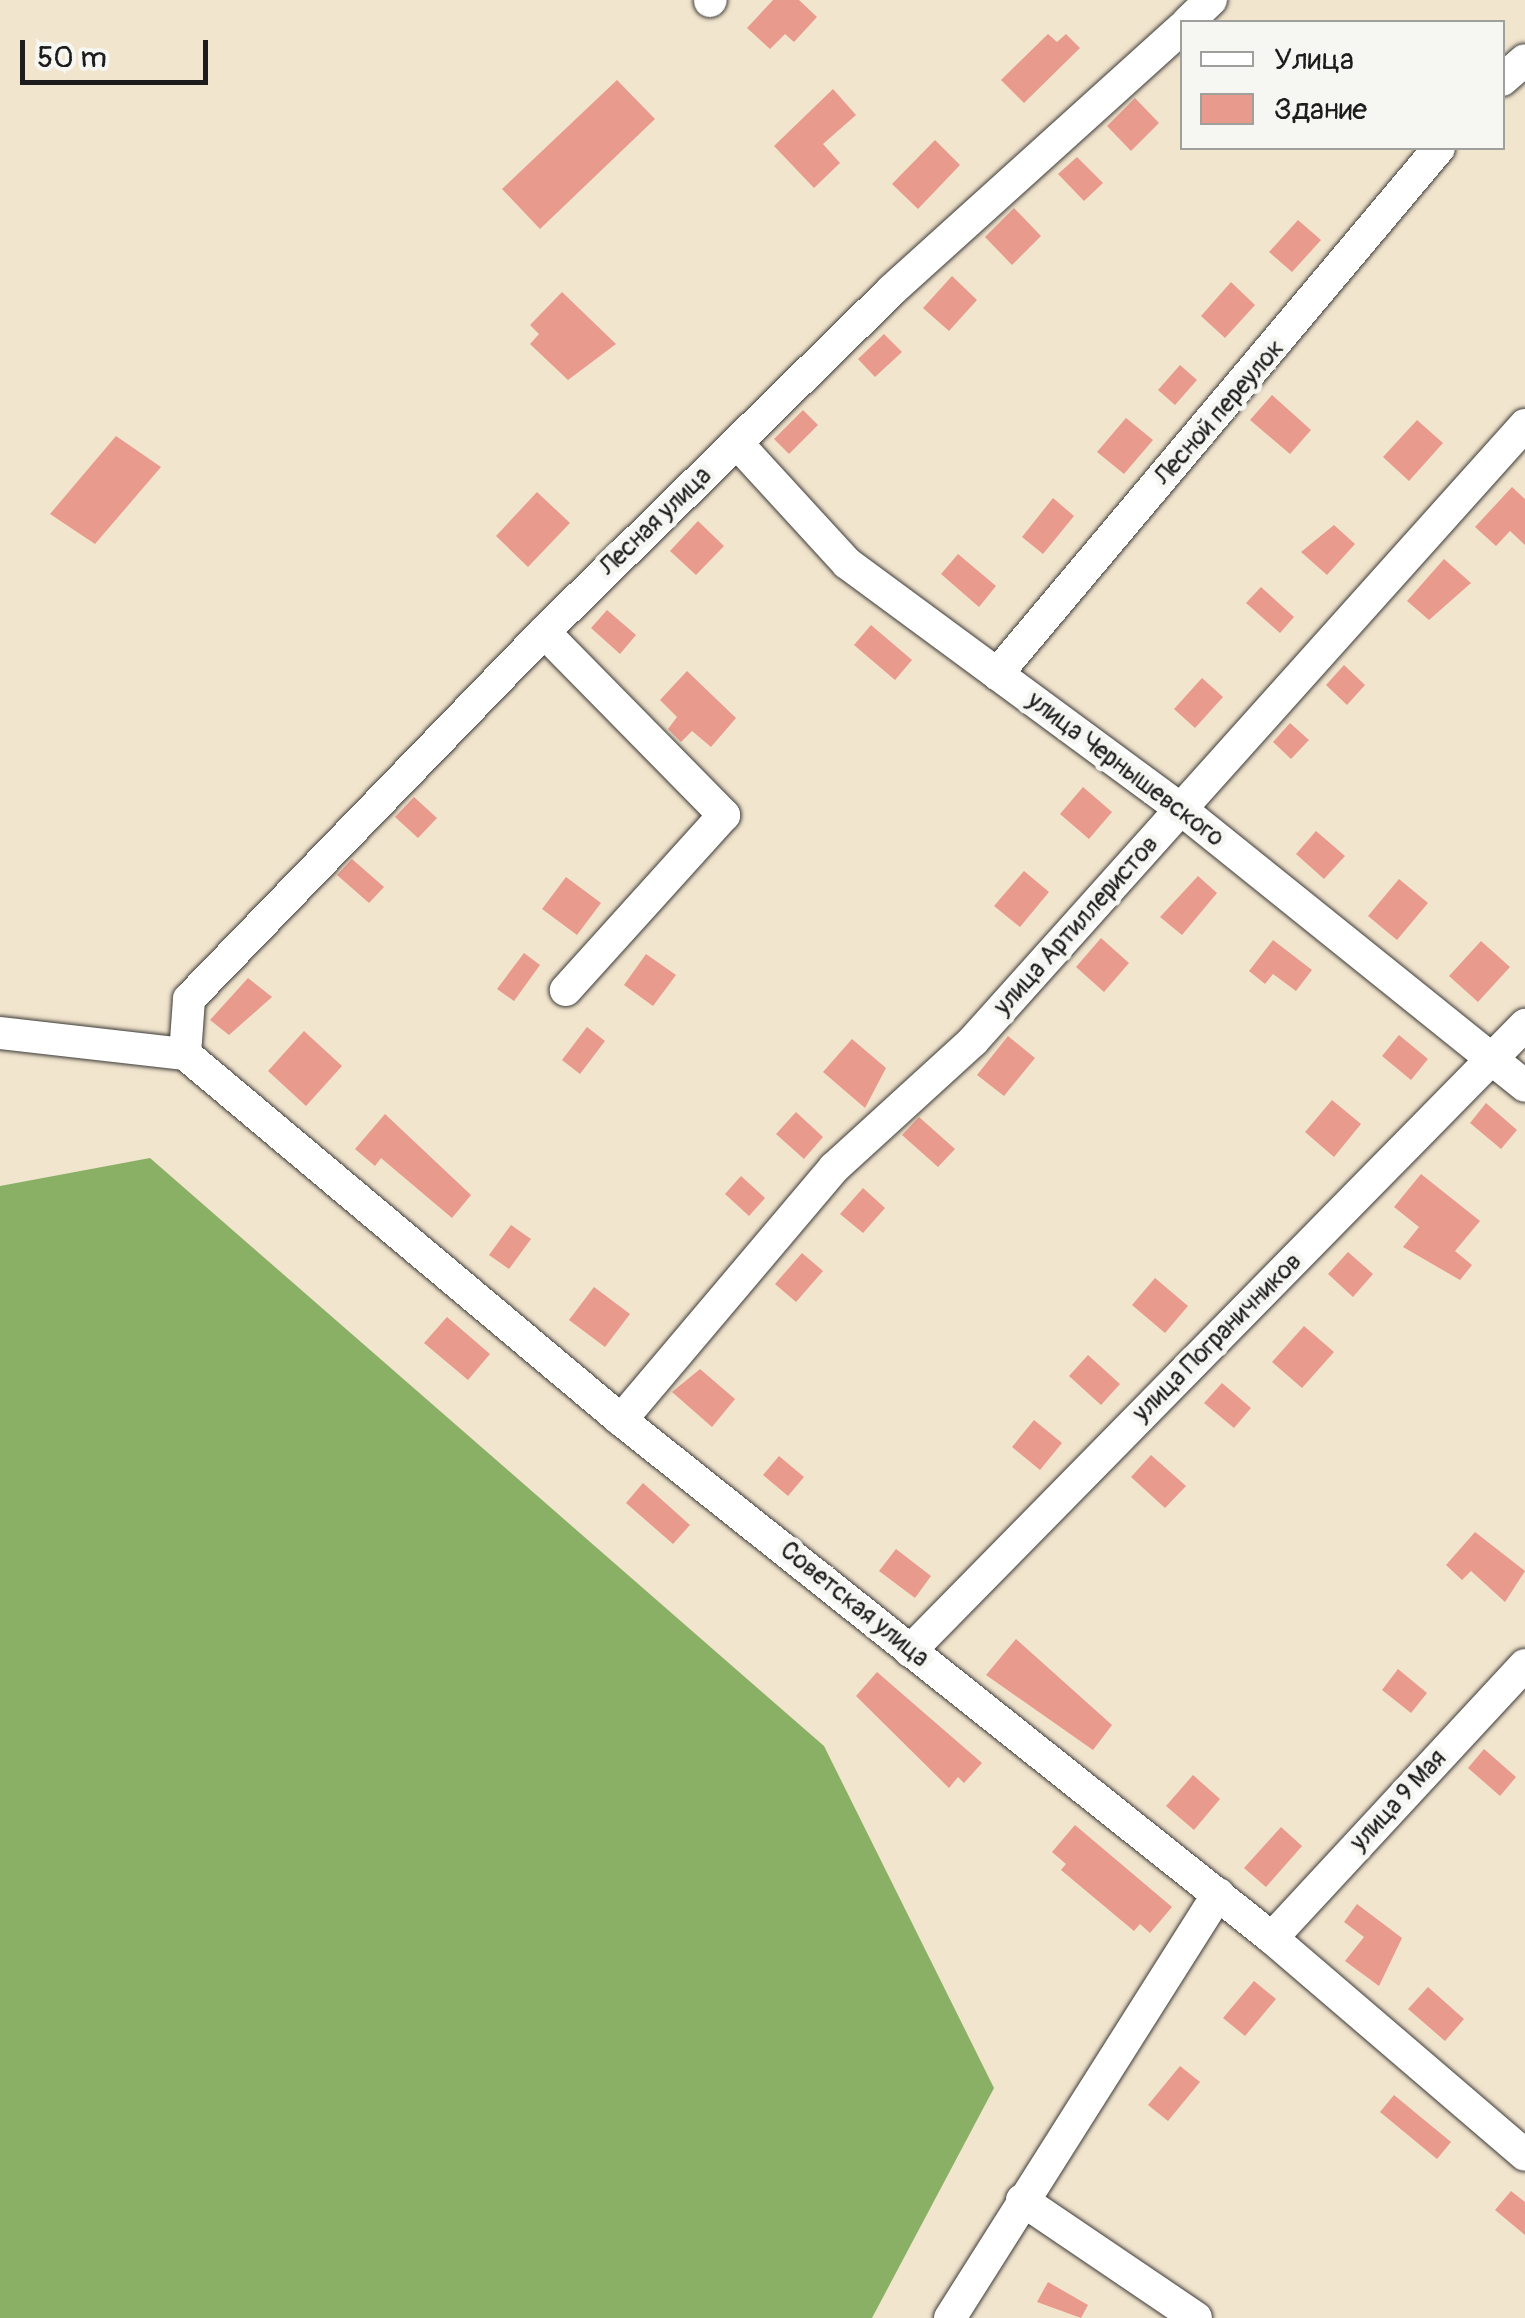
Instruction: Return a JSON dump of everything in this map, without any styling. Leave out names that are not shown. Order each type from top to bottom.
[{"type":"street","name":"Лесная улица","points":[[1190,20],[1211,0]]},
{"type":"street","name":"Лесная улица","points":[[185,1054],[188,999],[544,632],[737,443],[1180,30]]},
{"type":"street","points":[[1505,77],[1525,60]]},
{"type":"street","name":"Лесной переулок","points":[[996,674],[1437,150]]},
{"type":"street","name":"улица Артиллеристов","points":[[622,1420],[834,1168],[972,1041],[1525,425]]},
{"type":"street","name":"улица Чернышевского","points":[[737,443],[847,563],[1182,810],[1525,1086]]},
{"type":"street","points":[[544,632],[724,815],[566,990]]},
{"type":"street","name":"улица Пограничников","points":[[910,1650],[1525,1026]]},
{"type":"street","points":[[0,1033],[185,1054]]},
{"type":"street","name":"Советская улица","points":[[185,1054],[622,1420],[1272,1938],[1525,2155]]},
{"type":"street","name":"улица 9 Мая","points":[[1272,1938],[1525,1665]]},
{"type":"street","points":[[950,2318],[1218,1894]]},
{"type":"street","points":[[1022,2200],[1196,2318]]},
{"type":"green space","points":[[150,1158],[824,1746],[994,2088],[872,2318],[0,2318],[0,1186]]},
{"type":"building","points":[[773,0],[799,0],[817,17],[794,42],[785,34],[770,49],[747,28]]},
{"type":"building","points":[[1048,34],[1057,42],[1066,34],[1080,48],[1024,103],[1001,80]]},
{"type":"building","points":[[617,80],[655,119],[540,229],[502,189]]},
{"type":"building","points":[[833,89],[856,115],[823,144],[840,163],[814,188],[774,146]]},
{"type":"building","points":[[1135,98],[1159,123],[1131,151],[1107,126]]},
{"type":"building","points":[[935,140],[960,165],[918,209],[892,184]]},
{"type":"building","points":[[1077,157],[1103,183],[1084,201],[1058,174]]},
{"type":"building","points":[[1014,208],[1041,236],[1012,265],[985,237]]},
{"type":"building","points":[[1298,220],[1321,240],[1292,272],[1269,252]]},
{"type":"building","points":[[952,276],[977,300],[949,331],[923,308]]},
{"type":"building","points":[[1231,282],[1255,305],[1225,338],[1201,316]]},
{"type":"building","points":[[562,292],[616,344],[568,380],[530,344],[539,334],[530,325]]},
{"type":"building","points":[[884,334],[902,352],[875,377],[858,359]]},
{"type":"building","points":[[1180,365],[1197,380],[1175,405],[1158,390]]},
{"type":"building","points":[[1272,395],[1311,430],[1290,454],[1250,420]]},
{"type":"building","points":[[803,410],[818,425],[789,454],[774,439]]},
{"type":"building","points":[[1126,418],[1153,440],[1124,474],[1097,452]]},
{"type":"building","points":[[1417,420],[1443,443],[1409,481],[1383,457]]},
{"type":"building","points":[[116,436],[161,467],[95,544],[50,514]]},
{"type":"building","points":[[1512,487],[1525,499],[1525,545],[1510,531],[1496,546],[1475,527]]},
{"type":"building","points":[[537,492],[570,523],[528,567],[496,536]]},
{"type":"building","points":[[1053,498],[1074,516],[1043,554],[1022,537]]},
{"type":"building","points":[[698,521],[724,546],[696,575],[670,551]]},
{"type":"building","points":[[1334,525],[1355,544],[1327,575],[1301,552]]},
{"type":"building","points":[[958,554],[996,586],[979,607],[941,574]]},
{"type":"building","points":[[1444,559],[1471,583],[1429,620],[1407,601]]},
{"type":"building","points":[[1261,587],[1294,617],[1280,633],[1246,603]]},
{"type":"building","points":[[607,610],[636,635],[620,654],[591,628]]},
{"type":"building","points":[[871,625],[912,660],[895,680],[854,645]]},
{"type":"building","points":[[1344,665],[1365,685],[1347,705],[1326,685]]},
{"type":"building","points":[[687,671],[736,718],[711,747],[692,731],[681,742],[668,729],[677,717],[660,700]]},
{"type":"building","points":[[1202,678],[1223,697],[1195,728],[1174,709]]},
{"type":"building","points":[[1290,723],[1309,740],[1291,759],[1273,742]]},
{"type":"building","points":[[1083,787],[1112,812],[1089,839],[1060,814]]},
{"type":"building","points":[[414,797],[437,818],[418,838],[395,817]]},
{"type":"building","points":[[1316,831],[1345,856],[1324,879],[1296,854]]},
{"type":"building","points":[[352,859],[384,887],[369,903],[337,875]]},
{"type":"building","points":[[1024,871],[1049,892],[1020,927],[994,906]]},
{"type":"building","points":[[1198,876],[1217,893],[1182,935],[1160,917]]},
{"type":"building","points":[[566,877],[601,903],[577,935],[542,909]]},
{"type":"building","points":[[1399,879],[1428,903],[1397,940],[1368,916]]},
{"type":"building","points":[[1101,938],[1129,963],[1104,992],[1076,967]]},
{"type":"building","points":[[1273,940],[1312,970],[1296,991],[1273,974],[1265,984],[1249,971]]},
{"type":"building","points":[[1481,941],[1510,967],[1478,1002],[1449,976]]},
{"type":"building","points":[[524,953],[540,965],[514,1001],[497,989]]},
{"type":"building","points":[[646,954],[676,975],[653,1006],[624,985]]},
{"type":"building","points":[[248,978],[272,997],[229,1035],[210,1020]]},
{"type":"building","points":[[587,1027],[605,1041],[580,1074],[562,1060]]},
{"type":"building","points":[[304,1031],[342,1066],[306,1106],[268,1071]]},
{"type":"building","points":[[1399,1035],[1428,1059],[1411,1080],[1382,1056]]},
{"type":"building","points":[[1008,1036],[1035,1058],[1004,1096],[977,1075]]},
{"type":"building","points":[[852,1039],[886,1068],[865,1108],[823,1072]]},
{"type":"building","points":[[1332,1100],[1361,1124],[1334,1157],[1305,1132]]},
{"type":"building","points":[[1486,1103],[1517,1130],[1501,1149],[1470,1123]]},
{"type":"building","points":[[796,1112],[823,1137],[804,1159],[776,1134]]},
{"type":"building","points":[[385,1114],[471,1195],[452,1218],[381,1158],[375,1166],[355,1149]]},
{"type":"building","points":[[919,1117],[955,1149],[938,1167],[902,1135]]},
{"type":"building","points":[[1421,1174],[1480,1221],[1455,1251],[1472,1265],[1460,1280],[1403,1247],[1419,1227],[1394,1207]]},
{"type":"building","points":[[741,1176],[765,1198],[749,1216],[725,1194]]},
{"type":"building","points":[[863,1188],[885,1208],[863,1233],[840,1214]]},
{"type":"building","points":[[511,1225],[531,1239],[509,1269],[489,1255]]},
{"type":"building","points":[[1348,1252],[1373,1274],[1353,1297],[1328,1274]]},
{"type":"building","points":[[802,1253],[823,1271],[796,1302],[775,1284]]},
{"type":"building","points":[[1155,1278],[1188,1306],[1165,1333],[1132,1305]]},
{"type":"building","points":[[594,1287],[630,1314],[605,1347],[569,1320]]},
{"type":"building","points":[[447,1317],[490,1354],[468,1380],[424,1343]]},
{"type":"building","points":[[1304,1326],[1334,1352],[1302,1388],[1272,1362]]},
{"type":"building","points":[[1088,1355],[1120,1384],[1101,1405],[1069,1376]]},
{"type":"building","points":[[700,1369],[735,1399],[712,1427],[672,1392]]},
{"type":"building","points":[[1222,1383],[1251,1408],[1234,1428],[1204,1403]]},
{"type":"building","points":[[1034,1420],[1062,1443],[1040,1470],[1012,1447]]},
{"type":"building","points":[[1151,1455],[1186,1486],[1165,1508],[1131,1477]]},
{"type":"building","points":[[779,1456],[804,1477],[788,1496],[763,1475]]},
{"type":"building","points":[[643,1483],[690,1525],[673,1544],[626,1503]]},
{"type":"building","points":[[1475,1532],[1525,1571],[1505,1602],[1471,1571],[1462,1580],[1446,1565]]},
{"type":"building","points":[[896,1549],[931,1576],[915,1598],[879,1571]]},
{"type":"building","points":[[1016,1639],[1112,1725],[1093,1750],[986,1675]]},
{"type":"building","points":[[1398,1669],[1427,1693],[1411,1713],[1382,1690]]},
{"type":"building","points":[[877,1672],[982,1763],[964,1783],[958,1777],[949,1788],[856,1696]]},
{"type":"building","points":[[1484,1749],[1516,1777],[1500,1796],[1468,1768]]},
{"type":"building","points":[[1193,1775],[1220,1799],[1194,1830],[1166,1806]]},
{"type":"building","points":[[1075,1825],[1172,1907],[1150,1933],[1140,1924],[1134,1931],[1061,1870],[1066,1864],[1052,1852]]},
{"type":"building","points":[[1281,1827],[1302,1846],[1266,1887],[1244,1868]]},
{"type":"building","points":[[1357,1904],[1402,1938],[1379,1986],[1345,1961],[1364,1937],[1344,1922]]},
{"type":"building","points":[[1254,1981],[1276,1999],[1245,2036],[1223,2018]]},
{"type":"building","points":[[1428,1987],[1464,2019],[1445,2041],[1408,2009]]},
{"type":"building","points":[[1180,2066],[1200,2082],[1168,2121],[1148,2105]]},
{"type":"building","points":[[1394,2095],[1451,2142],[1437,2159],[1380,2112]]},
{"type":"building","points":[[1511,2191],[1525,2202],[1525,2235],[1495,2210]]},
{"type":"building","points":[[1048,2282],[1088,2305],[1081,2318],[1037,2302]]}]
